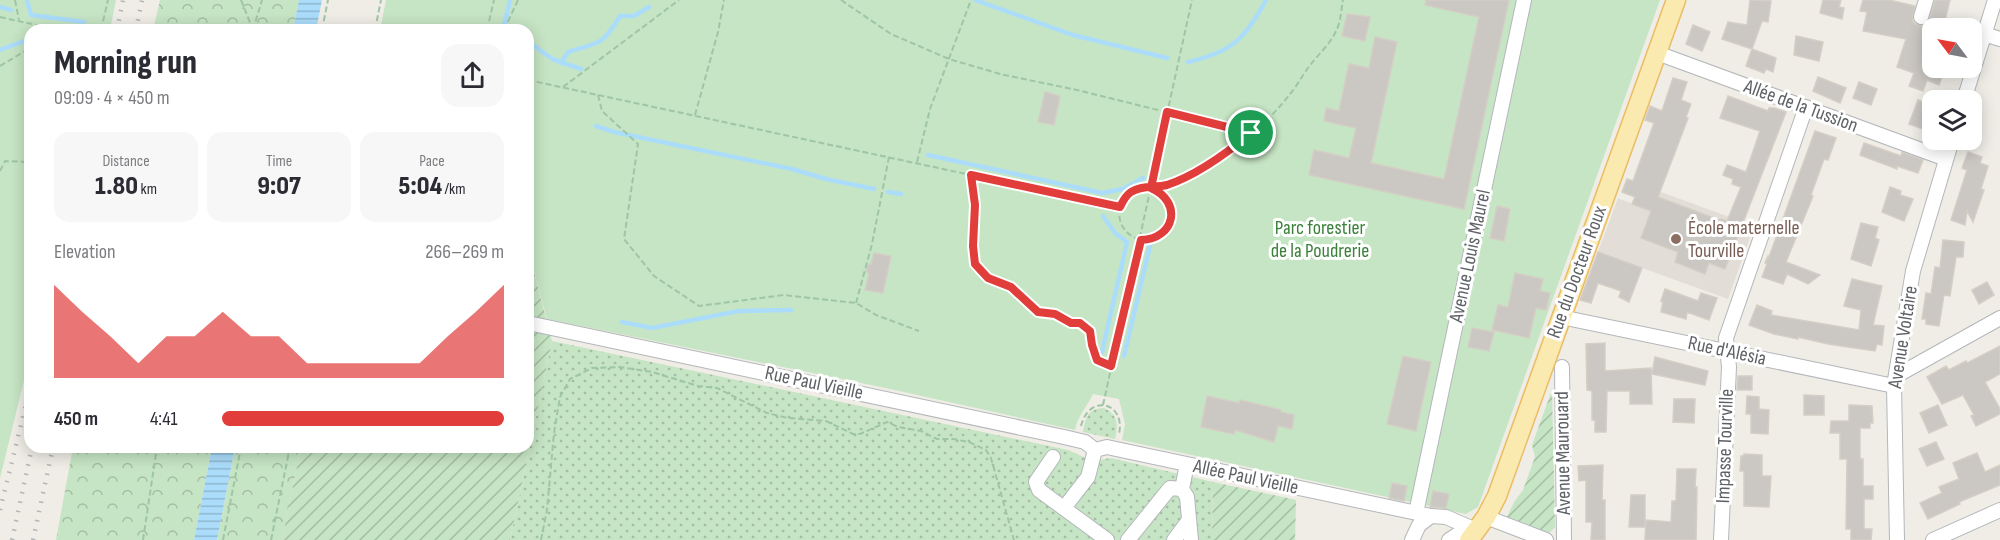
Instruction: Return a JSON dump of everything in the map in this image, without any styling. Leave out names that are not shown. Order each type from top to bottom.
[{"type":"main road","name":"Rue du Docteur Roux","points":[[1475,529],[1497,496],[1676,0]]},
{"type":"street","name":"Avenue Louis Maurel","points":[[1416,513],[1524,0]]},
{"type":"street","points":[[1922,17],[1926,0]]},
{"type":"street","points":[[1967,90],[1995,0]]},
{"type":"street","points":[[1984,34],[2000,39]]},
{"type":"street","name":"Allée de la Tussion","points":[[1657,53],[1946,159]]},
{"type":"street","name":"Impasse Tourville","points":[[1721,540],[1729,367],[1726,338],[1728,327],[1806,107]]},
{"type":"street","name":"Avenue Voltaire","points":[[1897,540],[1895,381],[1913,271],[1949,150]]},
{"type":"street","name":"Rue d'Alésia","points":[[1561,317],[1727,353],[1824,371],[1895,381]]},
{"type":"street","points":[[1895,381],[2000,318]]},
{"type":"street","name":"Rue Paul Vieille","points":[[534,325],[1071,439]]},
{"type":"street","name":"Avenue Maurouard","points":[[1562,367],[1564,540]]},
{"type":"street","points":[[1064,508],[1088,477],[1095,450],[1085,442],[1071,439]]},
{"type":"street","name":"Allée Paul Vieille","points":[[1095,450],[1107,447],[1431,516]]},
{"type":"street","points":[[1053,457],[1036,482],[1040,490],[1107,540]]},
{"type":"street","points":[[1187,464],[1182,489],[1187,497],[1191,540]]},
{"type":"street","points":[[1128,540],[1170,488],[1182,489]]},
{"type":"street","points":[[1933,540],[2000,510]]},
{"type":"street","points":[[1412,540],[1419,525],[1431,516]]},
{"type":"street","name":"Avenue Maurouard","points":[[1431,516],[1446,517],[1475,529],[1546,540]]},
{"type":"street","points":[[1174,540],[1189,520]]},
{"type":"street","points":[[1449,540],[1475,529]]},
{"type":"path","points":[[15,0],[19,20]]},
{"type":"path","points":[[102,24],[108,0]]},
{"type":"path","points":[[241,0],[251,24]]},
{"type":"path","points":[[255,24],[262,0]]},
{"type":"path","points":[[323,24],[328,0]]},
{"type":"path","points":[[376,24],[381,0]]},
{"type":"path","points":[[488,24],[494,0]]},
{"type":"path","points":[[507,24],[518,0]]},
{"type":"path","points":[[563,87],[679,0]]},
{"type":"path","points":[[695,115],[718,32],[724,0]]},
{"type":"path","points":[[841,0],[891,34],[949,58],[1000,74],[1251,133]]},
{"type":"path","points":[[917,163],[930,109],[971,0]]},
{"type":"path","points":[[1103,405],[1192,0]]},
{"type":"path","points":[[1151,188],[1160,192],[1167,200],[1171,209],[1171,219],[1160,236],[1151,240],[1141,240],[1131,236],[1123,228],[1119,218],[1124,198],[1141,188],[1167,184],[1199,170],[1251,133],[1290,94],[1329,44],[1337,30],[1343,0]]},
{"type":"path","points":[[0,17],[35,24]]},
{"type":"path","points":[[0,66],[24,52]]},
{"type":"path","points":[[534,81],[1120,207]]},
{"type":"path","points":[[598,94],[602,111],[638,144],[624,239],[654,276],[699,306],[784,295],[856,303],[876,315],[919,331]]},
{"type":"path","points":[[856,303],[872,244],[888,157]]},
{"type":"path","points":[[0,171],[5,161],[24,162]]},
{"type":"path","points":[[971,175],[975,205],[973,246],[975,264],[988,278],[1011,287],[1038,312],[1055,314],[1071,323],[1080,323],[1090,331],[1097,360],[1111,366]]},
{"type":"path","points":[[541,540],[547,510],[554,433],[560,397],[570,379],[577,375],[592,368],[620,367],[652,372],[698,386],[717,388],[767,412],[788,418],[826,421],[853,434],[860,434],[887,422],[898,427],[921,431],[938,439],[953,439],[978,446],[986,450],[991,458],[1014,540]]},
{"type":"path","points":[[1071,439],[1087,412],[1092,407],[1103,405],[1119,415],[1121,425],[1116,449]]},
{"type":"path","points":[[143,540],[156,453]]},
{"type":"path","points":[[223,540],[240,453]]},
{"type":"path","points":[[271,540],[289,453]]},
{"type":"shaded area","name":"École maternelle Tourville","points":[[1650,188],[1754,226],[1728,299],[1598,252],[1618,198],[1643,208]]},
{"type":"green space","points":[[0,0],[116,0],[111,24],[24,24],[24,380],[0,478]]},
{"type":"green space","points":[[160,0],[299,0],[294,24],[154,24]]},
{"type":"green space","name":"Parc forestier de la Poudrerie","points":[[386,0],[1660,0],[1478,507],[1466,514],[1122,440],[1125,424],[1119,399],[1093,394],[1080,415],[1075,430],[881,387],[547,319],[534,271],[534,24],[381,24]]},
{"type":"green space","points":[[534,272],[552,341],[534,426]]},
{"type":"green space","points":[[552,341],[1068,450],[1093,461],[1111,458],[1213,482],[1212,540],[510,540],[528,453],[534,453],[534,426]]},
{"type":"green space","points":[[1552,390],[1555,527],[1549,533],[1507,517],[1523,490],[1535,457],[1532,445]]},
{"type":"green space","points":[[1104,408],[1115,417],[1117,429],[1115,439],[1083,432],[1088,415],[1094,410]]},
{"type":"green space","points":[[72,453],[211,453],[194,540],[56,540]]},
{"type":"green space","points":[[234,453],[300,453],[282,540],[217,540]]},
{"type":"green space","points":[[300,453],[528,453],[510,540],[282,540]]},
{"type":"green space","points":[[1213,482],[1296,500],[1295,540],[1212,540]]},
{"type":"water","points":[[299,0],[322,0],[317,24],[294,24]]},
{"type":"water","points":[[211,453],[234,453],[217,540],[194,540]]},
{"type":"building","points":[[1426,0],[1509,0],[1464,209],[1309,175],[1314,150],[1349,158],[1356,128],[1324,121],[1326,108],[1339,111],[1349,64],[1369,68],[1375,37],[1397,42],[1371,163],[1444,179],[1479,17],[1425,5]]},
{"type":"building","points":[[1750,0],[1771,1],[1768,22],[1762,21],[1752,49],[1722,39],[1728,22],[1747,25]]},
{"type":"building","points":[[1823,0],[1841,0],[1839,7],[1844,8],[1842,19],[1820,13]]},
{"type":"building","points":[[1863,0],[1889,0],[1915,6],[1912,20],[1915,24],[1922,26],[1922,78],[1941,78],[1939,85],[1927,80],[1922,91],[1909,86],[1914,73],[1897,67],[1906,39],[1863,31],[1867,12],[1860,11]]},
{"type":"building","points":[[1935,0],[1950,0],[1946,18],[1930,18]]},
{"type":"building","points":[[1347,14],[1370,17],[1365,41],[1342,36]]},
{"type":"building","points":[[1693,25],[1710,32],[1702,51],[1686,44]]},
{"type":"building","points":[[1796,36],[1823,42],[1819,61],[1794,55]]},
{"type":"building","points":[[1752,49],[1776,58],[1773,72],[1766,69],[1764,73],[1746,66]]},
{"type":"building","points":[[1818,77],[1846,88],[1840,103],[1813,91]]},
{"type":"building","points":[[1673,78],[1687,82],[1681,100],[1691,104],[1686,117],[1688,118],[1658,197],[1719,220],[1727,221],[1741,187],[1732,184],[1733,179],[1723,175],[1727,165],[1746,172],[1760,131],[1720,118],[1728,96],[1768,111],[1769,108],[1774,108],[1786,112],[1725,269],[1709,263],[1705,274],[1675,262],[1678,252],[1641,238],[1651,211],[1632,204],[1635,197],[1622,192],[1627,179],[1633,181],[1654,123],[1645,120],[1650,106],[1662,111]]},
{"type":"building","points":[[1859,82],[1877,89],[1871,105],[1853,98]]},
{"type":"building","points":[[1045,92],[1060,96],[1054,125],[1038,122]]},
{"type":"building","points":[[1918,100],[1922,101],[1922,129],[1909,124]]},
{"type":"building","points":[[1815,131],[1836,138],[1828,160],[1824,159],[1811,195],[1813,196],[1786,262],[1820,275],[1808,284],[1787,274],[1783,284],[1762,277],[1767,264],[1765,263]]},
{"type":"building","points":[[1864,143],[1901,156],[1902,152],[1923,160],[1918,173],[1897,166],[1897,169],[1860,155]]},
{"type":"building","points":[[1968,152],[1982,157],[1980,163],[1988,166],[1981,189],[1984,190],[1973,222],[1967,211],[1965,225],[1951,220],[1967,170],[1962,168]]},
{"type":"building","points":[[1890,187],[1901,191],[1900,195],[1913,199],[1904,221],[1882,212]]},
{"type":"building","points":[[1497,206],[1510,209],[1504,241],[1490,238]]},
{"type":"building","points":[[1861,223],[1878,227],[1875,238],[1879,240],[1871,266],[1851,259]]},
{"type":"building","points":[[1943,240],[1964,242],[1963,257],[1956,257],[1950,296],[1944,295],[1939,326],[1926,324],[1926,319],[1922,319],[1926,293],[1931,294],[1935,267],[1940,268]]},
{"type":"building","points":[[1598,252],[1642,268],[1629,302],[1619,297],[1621,291],[1598,283],[1591,303],[1580,300]]},
{"type":"building","points":[[874,253],[891,256],[883,293],[865,290],[869,274],[866,271]]},
{"type":"building","points":[[1515,273],[1543,279],[1540,291],[1550,293],[1546,310],[1536,308],[1529,338],[1492,330],[1498,305],[1508,307]]},
{"type":"building","points":[[1852,279],[1882,286],[1873,325],[1884,326],[1882,345],[1877,344],[1875,351],[1798,337],[1798,339],[1749,325],[1757,305],[1772,311],[1771,315],[1859,330],[1861,310],[1844,306]]},
{"type":"building","points":[[1987,282],[1994,295],[1979,304],[1972,290]]},
{"type":"building","points":[[1665,289],[1698,301],[1701,293],[1717,298],[1709,320],[1687,312],[1686,319],[1661,312],[1663,302],[1661,301]]},
{"type":"building","points":[[1472,328],[1494,332],[1489,351],[1468,347]]},
{"type":"building","points":[[1605,343],[1605,371],[1651,368],[1652,404],[1630,404],[1630,391],[1607,391],[1606,432],[1595,432],[1595,420],[1592,420],[1592,391],[1587,390],[1586,344]]},
{"type":"building","points":[[2000,346],[2000,374],[1985,382],[2000,409],[2000,414],[1976,426],[1971,416],[1974,415],[1963,395],[1942,404],[1927,377],[1946,366],[1949,370],[1966,361],[1967,363]]},
{"type":"building","points":[[1403,356],[1431,362],[1416,431],[1387,424]]},
{"type":"building","points":[[1655,357],[1708,371],[1705,385],[1652,374]]},
{"type":"building","points":[[1738,376],[1752,376],[1752,390],[1737,390]]},
{"type":"building","points":[[1804,395],[1824,396],[1824,415],[1804,415]]},
{"type":"building","points":[[1207,396],[1239,403],[1240,400],[1294,415],[1292,429],[1278,426],[1274,442],[1235,430],[1234,434],[1201,427]]},
{"type":"building","points":[[1747,396],[1759,397],[1759,409],[1769,410],[1768,434],[1751,433],[1751,414],[1746,414]]},
{"type":"building","points":[[1674,399],[1695,399],[1694,423],[1673,422]]},
{"type":"building","points":[[1849,405],[1872,406],[1873,423],[1870,423],[1870,428],[1860,428],[1863,486],[1873,486],[1873,499],[1864,499],[1864,529],[1872,529],[1871,540],[1851,540],[1851,529],[1846,529],[1847,459],[1840,459],[1840,433],[1830,433],[1831,421],[1849,421]]},
{"type":"building","points":[[1938,405],[1947,425],[1929,433],[1920,413]]},
{"type":"building","points":[[1936,442],[1944,459],[1927,466],[1919,449]]},
{"type":"building","points":[[1977,453],[1985,472],[2000,465],[2000,485],[1959,502],[1960,504],[1928,519],[1920,503],[1942,493],[1939,487],[1959,479],[1953,463]]},
{"type":"building","points":[[1744,454],[1762,455],[1762,476],[1771,476],[1769,507],[1744,506],[1744,471],[1740,471],[1741,456]]},
{"type":"building","points":[[1603,465],[1602,500],[1605,500],[1605,540],[1591,540],[1592,522],[1586,522],[1586,480],[1579,481],[1578,466]]},
{"type":"building","points":[[1677,469],[1696,469],[1696,540],[1645,540],[1646,520],[1671,522],[1672,501],[1676,501]]},
{"type":"building","points":[[1392,483],[1407,486],[1404,501],[1389,498]]},
{"type":"building","points":[[1433,491],[1449,494],[1446,508],[1430,507]]},
{"type":"building","points":[[1631,495],[1645,495],[1645,527],[1629,527]]},
{"type":"waterway","points":[[27,0],[31,15],[84,22]]},
{"type":"waterway","points":[[504,24],[510,0]]},
{"type":"waterway","points":[[975,0],[1073,35],[1167,58]]},
{"type":"waterway","points":[[1188,62],[1216,54],[1236,42],[1251,25],[1266,0]]},
{"type":"waterway","points":[[0,7],[11,10]]},
{"type":"waterway","points":[[561,63],[568,52],[599,42],[609,33],[620,16],[634,16],[649,7]]},
{"type":"waterway","points":[[0,50],[24,41]]},
{"type":"waterway","points":[[534,46],[552,59],[581,69]]},
{"type":"waterway","points":[[596,126],[614,132],[792,169],[874,189]]},
{"type":"waterway","points":[[928,155],[1102,193],[1123,189],[1143,178]]},
{"type":"waterway","points":[[888,192],[901,194]]},
{"type":"waterway","points":[[1102,352],[1127,242],[1115,233],[1103,216]]},
{"type":"waterway","points":[[1124,356],[1150,246]]},
{"type":"waterway","points":[[622,322],[652,328],[739,311],[791,310]]},
{"type":"railway","points":[[118,24],[123,0]]},
{"type":"railway","points":[[137,24],[142,0]]},
{"type":"railway","points":[[0,510],[24,412]]},
{"type":"railway","points":[[12,540],[31,453]]},
{"type":"railway","points":[[33,540],[52,453]]},
{"type":"place","name":"École maternelle Tourville","points":[[1676,239]]},
{"type":"route","points":[[1251,133],[1167,112],[1151,188],[1160,192],[1167,200],[1171,209],[1171,219],[1160,236],[1151,240],[1141,240],[1111,366],[1097,360],[1090,331],[1080,323],[1071,323],[1055,314],[1038,312],[1011,287],[988,278],[975,264],[973,246],[975,205],[971,175],[1120,207],[1124,198],[1132,192],[1141,188],[1151,188],[1167,184],[1199,170],[1251,133]]}]
